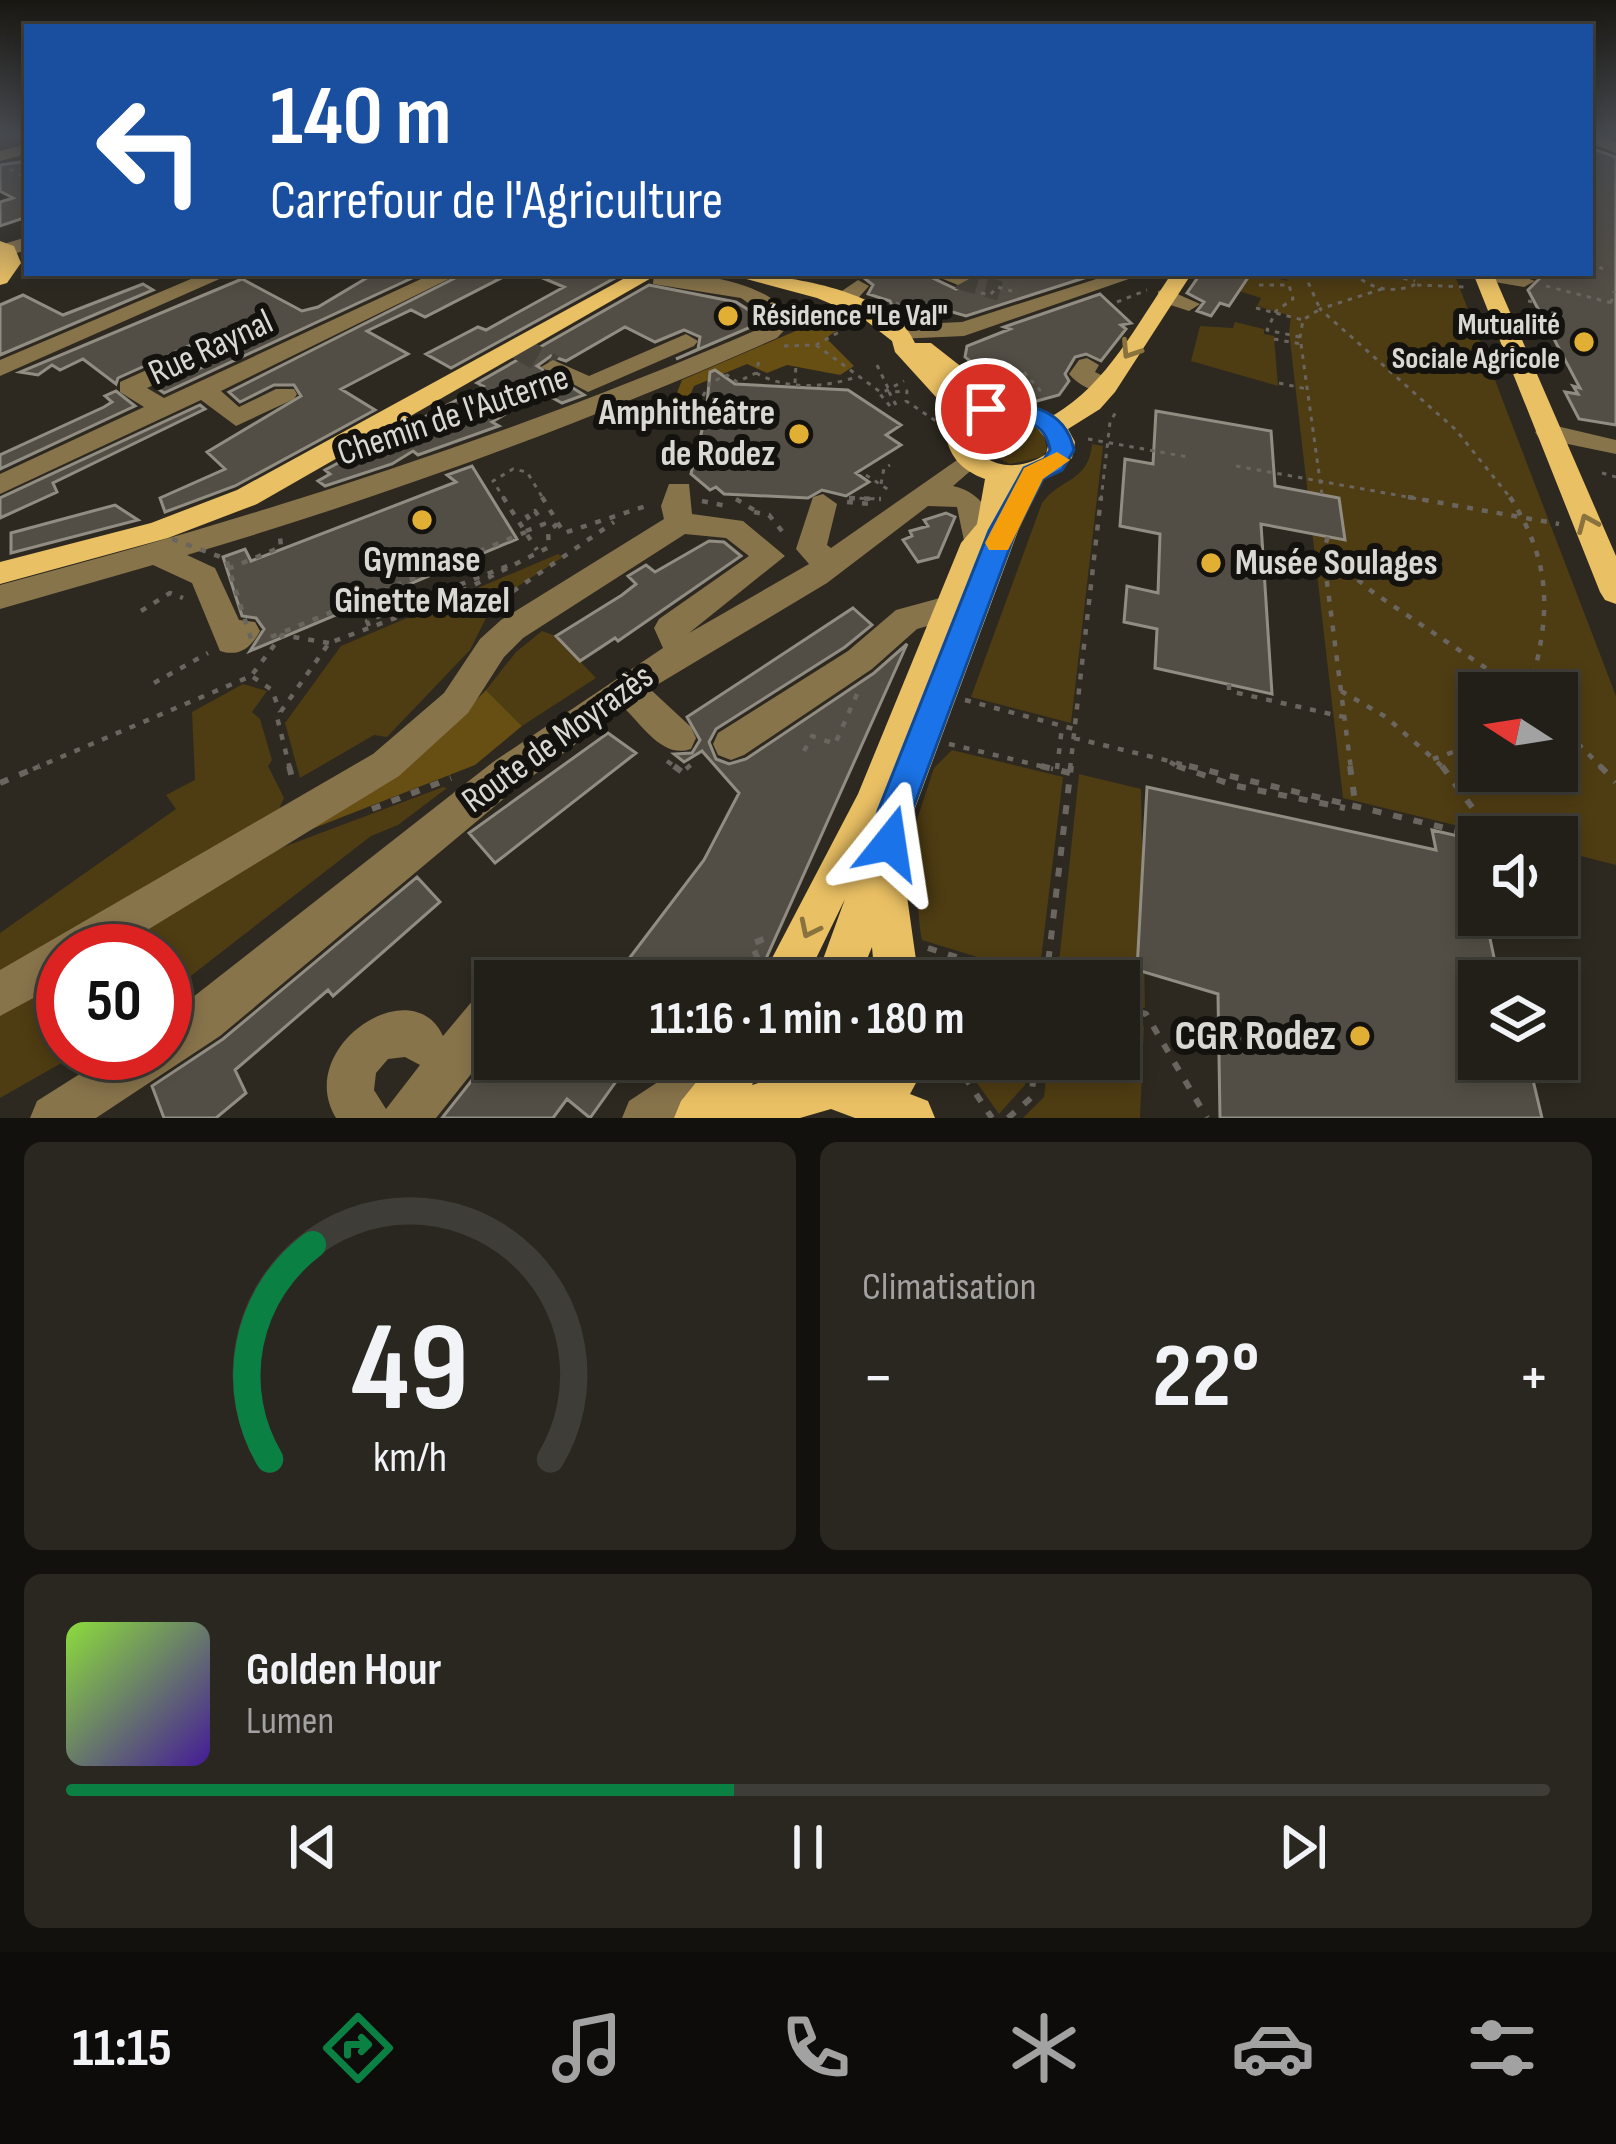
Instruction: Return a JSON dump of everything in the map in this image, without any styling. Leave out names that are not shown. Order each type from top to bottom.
[{"type":"main road","points":[[0,279],[10,263],[8,248]]},
{"type":"main road","points":[[0,573],[158,531],[247,497],[649,276]]},
{"type":"main road","points":[[746,276],[851,293],[912,346],[998,408]]},
{"type":"main road","points":[[1484,276],[1613,577]]},
{"type":"main road","points":[[1053,427],[1091,404],[1100,382],[1173,286]]},
{"type":"main road","points":[[912,346],[968,417]]},
{"type":"main road","points":[[998,408],[1023,410],[1053,427],[1062,442],[1059,458],[1017,473],[970,460],[957,437],[968,417],[998,408]]},
{"type":"main road","points":[[778,960],[873,802],[976,543],[992,528],[1017,473]]},
{"type":"main road","points":[[861,960],[895,811],[1003,531],[1017,473]]},
{"type":"main road","points":[[860,960],[873,802]]},
{"type":"main road","points":[[830,1080],[911,1118]]},
{"type":"main road","points":[[732,1090],[761,1105],[830,1080],[892,1080]]},
{"type":"street","points":[[0,369],[216,276]]},
{"type":"street","name":"Rue Raynal","points":[[0,485],[206,391],[274,378],[446,276]]},
{"type":"street","name":"Chemin de l'Auterne","points":[[0,597],[402,476],[605,403],[769,333],[783,320],[778,308],[764,298],[655,276]]},
{"type":"street","points":[[1487,276],[1529,295]]},
{"type":"street","points":[[912,346],[1048,304],[1136,284]]},
{"type":"street","points":[[1026,285],[1048,304]]},
{"type":"street","points":[[1000,292],[1048,304]]},
{"type":"street","points":[[553,367],[588,386],[686,341]]},
{"type":"street","points":[[165,410],[129,387],[210,350]]},
{"type":"street","points":[[206,391],[236,418],[274,378]]},
{"type":"street","points":[[1553,443],[1610,455]]},
{"type":"street","name":"Route de Moyrazès","points":[[192,1028],[506,774],[681,651],[830,564],[909,496],[970,460]]},
{"type":"street","points":[[909,496],[946,494],[968,499],[978,512],[976,543]]},
{"type":"street","points":[[830,564],[811,549],[840,501]]},
{"type":"street","points":[[119,924],[386,765],[456,703],[492,648],[512,629],[679,507],[733,528],[770,556],[670,628],[681,651]]},
{"type":"street","points":[[164,547],[215,587],[231,643]]},
{"type":"street","points":[[627,689],[696,752],[860,660],[880,637],[908,619],[951,607]]},
{"type":"street","points":[[0,994],[36,973]]},
{"type":"street","points":[[366,1118],[349,1097],[355,1062],[377,1038],[412,1034],[424,1044]]},
{"type":"street","points":[[406,1118],[474,1035]]},
{"type":"street","points":[[54,1118],[112,1080]]},
{"type":"street","points":[[646,1118],[673,1095],[732,1090]]},
{"type":"path","points":[[1593,264],[1603,269]]},
{"type":"path","points":[[1305,276],[1307,290],[1320,309],[1468,442],[1521,517],[1545,584],[1542,644],[1533,672]]},
{"type":"path","points":[[1358,276],[1382,289]]},
{"type":"path","points":[[1393,276],[1415,283],[1459,286]]},
{"type":"path","points":[[1411,276],[1415,283]]},
{"type":"path","points":[[1256,308],[1303,320],[1320,309],[1415,283]]},
{"type":"path","points":[[1117,302],[1136,284]]},
{"type":"path","points":[[1259,285],[1289,285],[1293,299],[1275,312],[1267,330],[1300,341]]},
{"type":"path","points":[[1529,295],[1614,303],[1613,291]]},
{"type":"path","points":[[888,301],[919,312]]},
{"type":"path","points":[[1303,320],[1300,341],[1322,495]]},
{"type":"path","points":[[807,346],[841,331]]},
{"type":"path","points":[[1274,339],[1300,341]]},
{"type":"path","points":[[816,345],[893,405],[890,392],[907,392],[906,401],[936,421]]},
{"type":"path","points":[[795,383],[796,364]]},
{"type":"path","points":[[877,365],[888,388]]},
{"type":"path","points":[[1024,372],[1044,395]]},
{"type":"path","points":[[724,376],[737,382],[756,373],[770,382],[795,383],[841,383],[856,377]]},
{"type":"path","points":[[1048,960],[1110,422],[1100,382]]},
{"type":"path","points":[[703,396],[710,383]]},
{"type":"path","points":[[1279,383],[1307,389]]},
{"type":"path","points":[[516,391],[550,403]]},
{"type":"path","points":[[1088,439],[1188,457]]},
{"type":"path","points":[[1610,455],[1616,477]]},
{"type":"path","points":[[881,484],[884,468],[890,465]]},
{"type":"path","points":[[1236,466],[1558,524]]},
{"type":"path","points":[[512,629],[490,624],[496,603],[575,553],[575,546],[521,469],[501,473],[493,481],[537,550]]},
{"type":"path","points":[[866,476],[909,496]]},
{"type":"path","points":[[534,484],[548,481]]},
{"type":"path","points":[[736,499],[759,513]]},
{"type":"path","points":[[840,501],[886,501]]},
{"type":"path","points":[[840,501],[869,503]]},
{"type":"path","points":[[711,502],[727,503]]},
{"type":"path","points":[[563,533],[679,507]]},
{"type":"path","points":[[154,683],[170,670],[231,643],[544,524],[535,511],[526,514],[532,524]]},
{"type":"path","points":[[749,511],[770,514],[793,545]]},
{"type":"path","points":[[575,546],[610,529],[616,519]]},
{"type":"path","points":[[296,792],[276,725],[280,712],[329,643],[422,608],[419,604],[452,589],[454,596],[508,571],[549,547],[548,532],[557,524]]},
{"type":"path","points":[[141,610],[170,593],[183,597],[215,587],[281,547],[280,531]]},
{"type":"path","points":[[1328,537],[1323,551],[1356,809]]},
{"type":"path","points":[[164,547],[226,559],[231,643]]},
{"type":"path","points":[[1323,551],[1374,593],[1494,672]]},
{"type":"path","points":[[0,783],[250,676],[282,635],[329,643]]},
{"type":"path","points":[[250,676],[278,695],[280,712]]},
{"type":"path","points":[[804,751],[812,736],[835,744],[864,679]]},
{"type":"path","points":[[1229,684],[1229,691],[1344,717]]},
{"type":"path","points":[[1341,692],[1370,705],[1433,759],[1474,800],[1482,816]]},
{"type":"path","points":[[961,698],[1165,760],[1458,831]]},
{"type":"path","points":[[1057,770],[1063,726]]},
{"type":"path","points":[[945,743],[1070,772]]},
{"type":"path","points":[[1578,743],[1616,782]]},
{"type":"path","points":[[1433,759],[1458,750]]},
{"type":"path","points":[[1165,760],[1193,775],[1235,786],[1304,803],[1356,809]]},
{"type":"path","points":[[377,808],[441,782]]},
{"type":"path","points":[[763,960],[751,944],[776,934]]},
{"type":"path","points":[[873,960],[904,940],[966,960]]},
{"type":"path","points":[[1140,1012],[1146,1014],[1207,1118]]},
{"type":"path","points":[[967,1080],[992,1118]]},
{"type":"path","points":[[1008,1118],[1031,1098],[1033,1080]]},
{"type":"shaded area","points":[[1249,276],[1288,281],[1285,276],[1455,276],[1616,696],[1616,865],[1578,855],[1578,816],[1458,816],[1458,826],[1343,798],[1289,332],[1291,316],[1257,306],[1261,298],[1239,291]]},
{"type":"shaded area","points":[[826,306],[850,311],[855,318],[826,338],[854,366],[840,375],[787,365],[767,373],[747,364],[694,386],[677,427],[663,428],[682,380],[800,329]]},
{"type":"shaded area","points":[[1235,322],[1274,336],[1278,386],[1191,361],[1200,326],[1233,328]]},
{"type":"shaded area","points":[[1005,417],[1028,422],[1044,434],[1047,450],[1042,457],[1010,464],[978,449],[977,428]]},
{"type":"shaded area","points":[[1092,444],[1103,446],[1071,723],[971,697],[1042,503],[1080,473]]},
{"type":"shaded area","points":[[558,554],[563,557],[494,602],[470,650],[387,737],[374,735],[300,778],[285,723],[341,646]]},
{"type":"shaded area","points":[[542,631],[556,636],[596,678],[522,726],[486,690],[516,652]]},
{"type":"shaded area","points":[[243,684],[267,691],[252,712],[260,719],[272,760],[268,766],[284,798],[279,809],[82,924],[36,924],[36,951],[0,972],[0,933],[176,809],[166,795],[195,780],[192,712]]},
{"type":"shaded area","points":[[486,690],[522,726],[475,765],[304,832],[425,752]]},
{"type":"shaded area","points":[[952,750],[1063,777],[1041,960],[987,960],[922,940],[907,850],[934,768]]},
{"type":"shaded area","points":[[1079,774],[1141,789],[1145,1008],[1140,1007],[1140,960],[1059,960]]},
{"type":"shaded area","points":[[447,788],[398,825],[371,836],[192,975],[192,924],[140,924],[278,849]]},
{"type":"shaded area","points":[[36,982],[36,1077],[0,1098],[0,1003]]},
{"type":"shaded area","points":[[1140,1025],[1144,1026],[1140,1118],[1023,1118],[1044,1097],[1046,1080],[1140,1080]]},
{"type":"shaded area","points":[[975,1080],[1026,1080],[1025,1085],[999,1114]]},
{"type":"building","points":[[0,185],[24,185],[24,218],[0,226],[0,202],[13,198],[0,191]]},
{"type":"building","points":[[1593,185],[1616,185],[1616,425],[1579,419],[1565,392],[1578,394],[1573,386],[1580,388],[1528,290],[1539,279],[1532,276],[1593,276]]},
{"type":"building","points":[[370,276],[417,276],[164,393],[157,388],[220,359],[221,342],[200,341],[118,378],[116,384],[83,359],[60,370],[52,365],[38,375],[20,372],[242,279],[302,311],[318,307]]},
{"type":"building","points":[[459,276],[505,276],[425,317],[411,310],[367,331],[408,354],[341,389],[375,410],[235,486],[165,512],[160,498],[225,469],[207,452],[301,396],[294,385],[274,385],[240,402],[229,392]]},
{"type":"building","points":[[538,276],[615,278],[451,368],[426,354],[478,327],[486,330],[564,287]]},
{"type":"building","points":[[928,276],[956,289],[973,281],[970,276],[1084,278],[966,316],[928,305],[895,313],[890,301],[868,294],[873,285],[864,278]]},
{"type":"building","points":[[1199,276],[1249,276],[1229,306],[1220,303],[1211,316],[1197,311],[1204,302],[1187,293]]},
{"type":"building","points":[[143,284],[153,290],[0,355],[0,305],[23,295],[63,315]]},
{"type":"building","points":[[649,285],[736,302],[763,319],[751,327],[676,359],[698,349],[700,337],[684,330],[655,342],[625,327],[566,361],[551,356],[537,366],[584,395],[562,403],[542,392],[492,422],[499,426],[418,455],[413,451],[392,464],[325,486],[318,481],[330,474],[325,470],[483,386],[477,383]]},
{"type":"building","points":[[1100,294],[1131,323],[1121,325],[1126,329],[1101,361],[1086,354],[1075,357],[1065,374],[1069,381],[1059,395],[1037,401],[1015,397],[965,357],[967,346],[1010,329],[1004,327]]},
{"type":"building","name":"Amphithéâtre de Rodez","points":[[715,370],[735,384],[848,390],[901,425],[886,435],[901,445],[856,473],[869,482],[846,496],[822,490],[808,498],[710,490],[691,474],[706,414],[710,372]]},
{"type":"building","points":[[116,391],[135,406],[0,469],[0,455],[104,407],[112,402],[105,396]]},
{"type":"building","points":[[200,405],[205,409],[53,483],[57,492],[0,518],[0,498]]},
{"type":"building","name":"Musée Soulages","points":[[1156,411],[1271,431],[1275,486],[1339,498],[1345,540],[1261,524],[1272,694],[1155,668],[1157,629],[1124,622],[1127,586],[1158,593],[1160,534],[1120,526],[1125,459],[1153,464]]},
{"type":"building","points":[[472,466],[517,539],[250,651],[264,629],[256,618],[242,616],[223,557],[245,549],[251,561],[456,482],[447,475]]},
{"type":"building","points":[[115,505],[138,520],[11,553],[11,533]]},
{"type":"building","points":[[946,513],[955,517],[938,557],[918,562],[903,540],[912,536],[910,531],[928,526],[924,520]]},
{"type":"building","points":[[709,541],[724,542],[741,556],[618,641],[615,638],[580,661],[556,636],[636,584],[628,576],[646,565],[655,572]]},
{"type":"building","points":[[853,608],[872,625],[716,729],[709,742],[716,759],[729,764],[746,759],[874,673],[907,644],[765,960],[628,960],[704,860],[739,793],[702,751],[684,762],[674,754],[692,753],[700,740],[687,717]]},
{"type":"building","points":[[608,733],[636,753],[495,863],[469,833]]},
{"type":"building","points":[[1147,787],[1436,850],[1432,830],[1458,836],[1458,936],[1489,936],[1495,960],[1458,960],[1458,1080],[1533,1080],[1542,1118],[1220,1118],[1218,994],[1140,971]]},
{"type":"building","points":[[417,877],[440,902],[333,996],[328,990],[235,1070],[246,1093],[216,1118],[164,1118],[152,1086],[161,1080],[192,1080],[192,1060]]},
{"type":"building","points":[[474,1078],[617,1080],[590,1118],[567,1099],[553,1118],[442,1118]]},
{"type":"tunnel","points":[[958,279],[1000,291]]},
{"type":"tunnel","points":[[516,346],[553,367]]},
{"type":"slow traffic","points":[[998,543],[1033,473],[1057,460]]},
{"type":"place","name":"Résidence \"Le Val\"","points":[[728,316]]},
{"type":"place","name":"Mutualité Sociale Agricole","points":[[1584,342]]},
{"type":"place","name":"Amphithéâtre de Rodez","points":[[799,434]]},
{"type":"place","name":"Gymnase Ginette Mazel","points":[[422,520]]},
{"type":"place","name":"Musée Soulages","points":[[1211,563]]},
{"type":"place","name":"CGR Rodez","points":[[1360,1036]]},
{"type":"route","points":[[890,843],[895,811],[1003,531],[1033,473],[1053,465],[1062,450],[1059,434],[1045,420],[1023,410],[986,409]]}]
